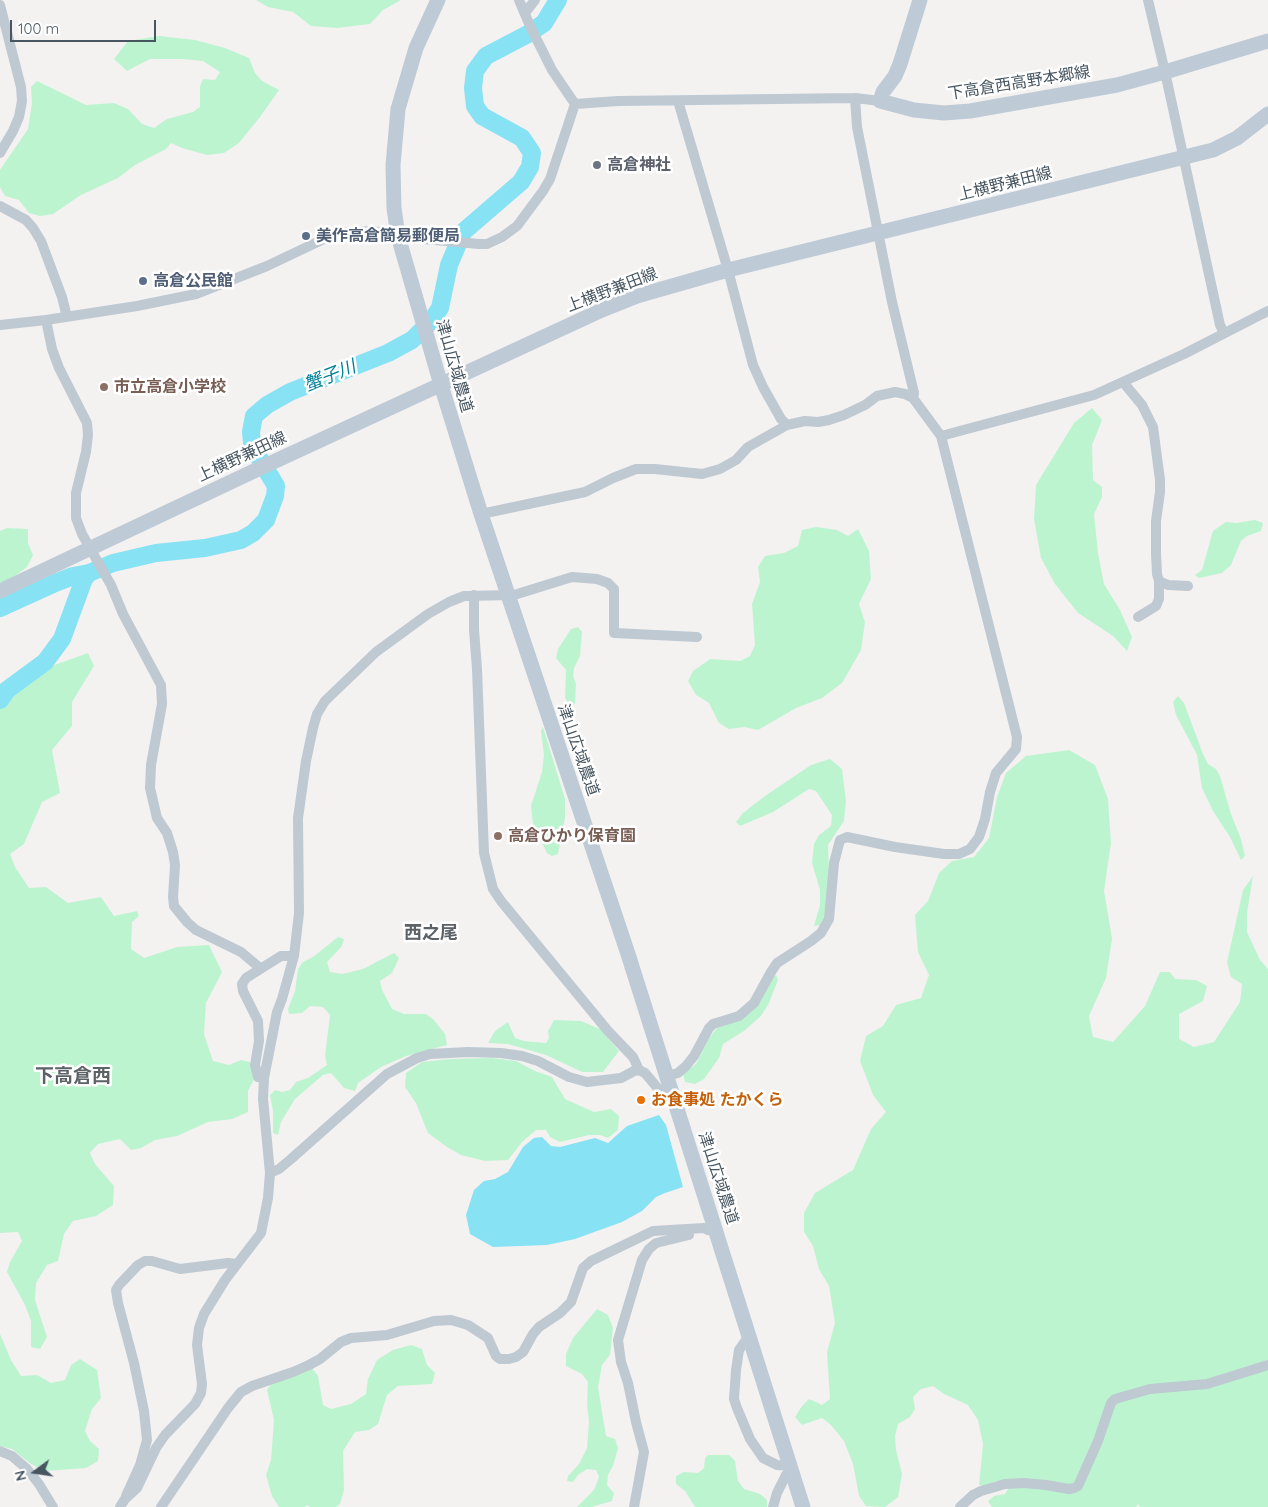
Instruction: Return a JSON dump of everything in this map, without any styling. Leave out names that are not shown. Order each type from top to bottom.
[{"type":"main road","name":"津山広域農道","points":[[438,0],[416,48],[398,109],[393,164],[394,208],[398,236],[440,385],[507,596],[628,954],[667,1076],[712,1229],[749,1336],[803,1507]]},
{"type":"main road","points":[[880,101],[883,92],[895,76],[900,64],[920,0]]},
{"type":"main road","name":"下高倉西高野本郷線","points":[[880,101],[914,110],[944,114],[970,110],[1100,88],[1166,72],[1268,41]]},
{"type":"main road","name":"上横野兼田線","points":[[0,591],[265,466],[602,310],[637,296],[728,270],[1183,159],[1213,150],[1237,138],[1268,114]]},
{"type":"street","points":[[519,0],[535,38],[552,70],[575,104]]},
{"type":"street","points":[[526,13],[535,0]]},
{"type":"street","points":[[1148,0],[1166,72],[1183,159],[1220,324],[1224,333]]},
{"type":"street","points":[[0,4],[21,87],[22,101],[19,117],[0,153]]},
{"type":"street","points":[[575,104],[618,101],[855,98],[880,101]]},
{"type":"street","points":[[855,98],[857,127],[892,302],[914,393],[913,398]]},
{"type":"street","points":[[678,101],[728,270],[753,365],[763,388],[781,419],[787,425]]},
{"type":"street","points":[[0,325],[137,306],[196,294],[267,266],[326,238],[342,233],[357,231],[381,232],[398,236],[487,244],[502,237],[517,226],[550,179],[575,104]]},
{"type":"street","points":[[0,206],[26,220],[34,228],[41,241],[62,297],[67,317]]},
{"type":"street","points":[[941,436],[1071,403],[1094,395],[1184,354],[1268,312]]},
{"type":"street","points":[[46,320],[52,349],[59,368],[87,423],[86,452],[76,494],[76,518],[105,574],[122,614],[161,685],[162,704],[151,765],[150,788],[154,810],[173,852],[175,865],[174,906],[196,930],[241,952],[260,968]]},
{"type":"street","points":[[1123,382],[1142,405],[1153,427],[1160,492],[1156,521],[1157,574],[1160,581],[1159,599],[1156,606],[1138,618]]},
{"type":"street","points":[[481,514],[585,492],[636,469],[702,474],[720,469],[736,460],[748,447],[787,425],[805,421],[818,422],[830,420],[844,415],[884,394],[895,392],[913,398],[941,436],[1017,737],[1016,749],[996,773],[979,837],[970,849],[959,854],[944,854],[894,847],[847,837],[840,840],[834,863],[828,919],[821,933],[812,941],[777,963],[770,972],[754,1003],[739,1016],[713,1024],[686,1066],[678,1073],[667,1076]]},
{"type":"street","points":[[123,1503],[137,1488],[156,1448],[165,1435],[195,1404],[201,1393],[202,1384],[197,1345],[199,1328],[204,1314],[225,1280],[262,1232],[270,1173],[263,1099],[264,1078],[275,1018],[294,956],[299,913],[298,818],[306,761],[317,714],[325,701],[376,652],[428,614],[464,596],[514,595],[572,576],[597,579],[608,583],[614,588],[614,633],[697,637]]},
{"type":"street","points":[[1160,581],[1168,585],[1188,586]]},
{"type":"street","points":[[474,595],[484,853],[493,889],[501,902],[608,1031],[633,1057],[639,1070],[645,1073],[666,1098],[674,1102]]},
{"type":"street","points":[[264,1078],[258,1077],[255,1065],[259,1041],[258,1022],[243,991],[242,984],[246,978],[281,956],[294,956]]},
{"type":"street","points":[[270,1173],[291,1159],[387,1074],[417,1058],[430,1054],[468,1052],[522,1056],[538,1061],[569,1077],[587,1082],[621,1078],[639,1070]]},
{"type":"street","points":[[161,1507],[228,1408],[241,1392],[252,1386],[308,1365],[320,1359],[340,1342],[351,1338],[387,1335],[434,1321],[451,1320],[468,1325],[488,1338],[496,1356],[500,1359],[509,1360],[523,1352],[539,1327],[560,1313],[571,1302],[583,1268],[590,1261],[653,1231],[712,1229]]},
{"type":"street","points":[[634,1507],[644,1452],[628,1383],[618,1352],[618,1340],[642,1260],[649,1249],[656,1243],[712,1229]]},
{"type":"street","points":[[123,1503],[140,1465],[147,1440],[144,1411],[116,1290],[138,1265],[145,1261],[152,1261],[180,1269],[228,1263],[237,1264]]},
{"type":"street","points":[[749,1336],[739,1350],[734,1399],[750,1439],[763,1458],[791,1470],[786,1475],[777,1493],[773,1507]]},
{"type":"street","points":[[960,1507],[973,1495],[1005,1484],[1046,1485],[1068,1489],[1078,1486],[1114,1399],[1150,1389],[1207,1384],[1268,1365]]},
{"type":"street","points":[[0,1450],[12,1456],[27,1469],[53,1507]]},
{"type":"green space","points":[[256,0],[401,0],[383,10],[370,24],[337,28],[311,26],[293,12],[268,7]]},
{"type":"green space","points":[[159,36],[195,40],[225,48],[249,58],[255,73],[262,81],[279,90],[239,143],[224,153],[207,155],[171,143],[166,149],[135,165],[118,178],[81,195],[53,214],[40,216],[29,213],[19,200],[5,196],[0,187],[0,170],[28,129],[32,103],[31,87],[37,81],[86,105],[114,103],[128,109],[142,124],[154,128],[167,119],[193,112],[200,107],[200,86],[203,79],[215,80],[220,72],[203,61],[150,59],[127,71],[114,59],[128,41]]},
{"type":"green space","points":[[1092,408],[1102,420],[1092,445],[1093,480],[1102,487],[1102,497],[1094,514],[1098,553],[1104,584],[1120,610],[1132,637],[1127,651],[1113,636],[1078,613],[1055,584],[1041,558],[1034,519],[1036,485],[1074,423]]},
{"type":"green space","points":[[1255,520],[1263,523],[1261,531],[1247,536],[1241,541],[1231,565],[1222,573],[1199,578],[1195,575],[1202,570],[1213,531],[1226,522],[1236,523]]},
{"type":"green space","points":[[816,527],[837,530],[848,536],[858,529],[869,551],[871,579],[859,604],[865,622],[861,650],[842,683],[822,698],[796,708],[758,730],[744,727],[729,729],[719,723],[709,703],[696,695],[688,681],[693,671],[710,659],[740,661],[750,656],[755,645],[752,604],[760,582],[758,567],[765,556],[784,553],[798,546],[802,530]]},
{"type":"green space","points":[[7,528],[28,529],[28,543],[33,555],[27,567],[12,578],[0,583],[0,531]]},
{"type":"green space","points":[[578,627],[582,632],[580,656],[574,668],[573,676],[576,684],[575,703],[572,708],[565,698],[566,670],[556,658],[558,649],[571,629]]},
{"type":"green space","points":[[88,653],[94,666],[72,702],[72,726],[52,750],[60,793],[42,802],[24,844],[10,854],[15,867],[29,888],[46,887],[68,903],[101,897],[114,916],[137,911],[139,916],[132,922],[131,949],[144,958],[177,947],[209,945],[222,972],[206,1003],[204,1034],[213,1061],[229,1065],[241,1060],[250,1062],[254,1079],[248,1091],[248,1112],[232,1119],[208,1122],[177,1136],[155,1140],[141,1148],[131,1150],[120,1139],[98,1144],[90,1153],[95,1164],[114,1186],[113,1205],[96,1216],[73,1221],[64,1234],[58,1261],[47,1265],[36,1283],[35,1300],[47,1337],[40,1349],[31,1347],[31,1321],[25,1305],[7,1272],[10,1262],[22,1241],[18,1232],[0,1233],[0,709],[17,690],[46,668]]},
{"type":"green space","points":[[1178,696],[1184,703],[1208,764],[1216,769],[1220,776],[1231,814],[1241,839],[1245,856],[1241,860],[1202,788],[1197,755],[1176,715],[1173,702]]},
{"type":"green space","points":[[543,727],[565,799],[565,818],[558,854],[552,856],[547,853],[533,825],[531,806],[542,772],[544,755],[541,731]]},
{"type":"green space","points":[[1069,750],[1095,765],[1108,799],[1111,843],[1104,891],[1112,939],[1106,978],[1089,1016],[1093,1037],[1113,1042],[1145,1006],[1160,972],[1170,972],[1175,979],[1196,980],[1207,986],[1203,1001],[1179,1014],[1179,1039],[1194,1047],[1214,1042],[1240,1002],[1242,984],[1231,977],[1227,962],[1243,890],[1253,876],[1247,913],[1247,932],[1260,960],[1268,969],[1268,1507],[1140,1507],[1138,1504],[1136,1507],[992,1507],[988,1501],[994,1496],[1005,1494],[1010,1486],[1004,1481],[996,1481],[984,1486],[979,1485],[983,1444],[978,1420],[968,1405],[944,1394],[933,1386],[921,1389],[913,1397],[915,1409],[910,1417],[898,1424],[895,1436],[896,1450],[902,1474],[898,1497],[885,1507],[866,1506],[859,1496],[853,1464],[844,1441],[831,1425],[822,1418],[802,1425],[795,1417],[809,1399],[822,1405],[830,1399],[827,1352],[835,1323],[829,1286],[819,1269],[813,1246],[804,1232],[804,1213],[815,1193],[853,1170],[871,1129],[886,1112],[873,1095],[860,1061],[866,1036],[883,1026],[896,1005],[921,998],[929,975],[918,952],[915,915],[928,901],[939,873],[952,861],[974,857],[989,838],[997,797],[1006,773],[1026,756]]},
{"type":"green space","points":[[830,759],[842,769],[846,801],[844,821],[828,845],[829,870],[826,915],[820,925],[814,926],[820,905],[820,890],[812,863],[814,844],[819,835],[831,826],[832,815],[816,791],[809,789],[773,812],[740,826],[736,822],[743,813],[765,796],[811,765]]},
{"type":"green space","points":[[338,937],[344,939],[342,946],[327,962],[330,972],[342,974],[363,969],[394,953],[399,958],[392,973],[380,981],[382,990],[392,1009],[404,1014],[426,1014],[434,1020],[445,1034],[447,1045],[406,1056],[381,1067],[358,1083],[355,1091],[344,1088],[331,1073],[323,1075],[295,1099],[281,1122],[278,1135],[273,1133],[273,1111],[270,1095],[275,1090],[282,1092],[290,1090],[296,1082],[308,1078],[327,1065],[325,1056],[330,1015],[323,1007],[310,1006],[302,1013],[289,1014],[288,1009],[295,991],[298,969],[303,962],[313,957]]},
{"type":"green space","points":[[776,975],[778,980],[769,1003],[761,1016],[744,1031],[723,1044],[719,1058],[704,1079],[695,1084],[685,1082],[683,1074],[696,1064],[709,1038],[717,1028],[737,1021],[750,1013],[760,1001],[770,978]]},
{"type":"green space","points":[[554,1020],[581,1021],[600,1029],[619,1051],[603,1072],[582,1072],[546,1055],[508,1044],[488,1043],[495,1031],[508,1022],[515,1038],[524,1041],[546,1043],[549,1038],[548,1031]]},
{"type":"green space","points":[[492,1058],[516,1061],[552,1077],[565,1099],[594,1112],[611,1109],[619,1116],[618,1130],[608,1138],[600,1135],[589,1135],[560,1142],[550,1137],[546,1130],[536,1130],[522,1142],[508,1160],[485,1161],[461,1155],[447,1147],[428,1133],[416,1103],[405,1087],[406,1073],[422,1062]]},
{"type":"green space","points":[[597,1309],[608,1315],[613,1328],[610,1355],[602,1365],[598,1387],[606,1436],[615,1439],[618,1448],[613,1466],[608,1475],[607,1485],[614,1493],[612,1501],[591,1507],[577,1507],[594,1490],[599,1477],[596,1470],[587,1469],[578,1475],[573,1482],[567,1481],[568,1476],[579,1464],[587,1448],[589,1422],[587,1404],[588,1382],[582,1374],[566,1366],[566,1354],[573,1338]]},
{"type":"green space","points":[[0,1334],[11,1360],[21,1376],[37,1375],[51,1383],[65,1380],[71,1365],[80,1359],[97,1370],[101,1398],[92,1409],[85,1431],[90,1441],[99,1449],[98,1461],[86,1468],[45,1471],[31,1464],[12,1449],[0,1446]]},
{"type":"green space","points":[[411,1345],[422,1349],[427,1365],[435,1373],[432,1384],[398,1386],[387,1395],[378,1424],[369,1430],[355,1432],[343,1451],[344,1490],[340,1504],[336,1507],[310,1507],[307,1505],[305,1507],[279,1507],[272,1496],[266,1475],[271,1460],[274,1420],[267,1390],[273,1382],[312,1368],[318,1376],[323,1405],[331,1409],[351,1404],[366,1394],[368,1379],[377,1360],[393,1350]]},
{"type":"green space","points":[[708,1455],[729,1455],[735,1461],[738,1481],[744,1489],[760,1494],[767,1500],[767,1507],[695,1507],[685,1491],[676,1484],[676,1476],[684,1472],[698,1473],[704,1468],[705,1458]]},
{"type":"water","points":[[659,1115],[666,1125],[683,1187],[656,1197],[642,1211],[622,1222],[575,1239],[547,1245],[493,1247],[470,1234],[466,1215],[474,1190],[484,1181],[495,1179],[508,1172],[523,1147],[534,1138],[542,1137],[551,1146],[560,1147],[595,1138],[608,1143],[627,1126]]},
{"type":"waterway","name":"蟹子川","points":[[0,700],[7,690],[45,662],[62,639],[84,579],[89,573],[113,563],[156,553],[205,548],[241,540],[253,533],[266,520],[275,496],[276,486],[252,443],[251,432],[254,416],[267,405],[290,392],[388,353],[412,340],[432,320],[440,308],[449,265],[463,232],[521,182],[530,167],[532,153],[522,138],[482,116],[475,106],[473,88],[475,71],[486,56],[528,34],[544,23],[558,0]]},
{"type":"waterway","points":[[0,608],[55,583],[73,576],[89,573]]},
{"type":"place","name":"高倉神社","points":[[597,165]]},
{"type":"place","name":"美作高倉簡易郵便局","points":[[306,236]]},
{"type":"place","name":"高倉公民館","points":[[143,281]]},
{"type":"place","name":"市立高倉小学校","points":[[104,387]]},
{"type":"place","name":"高倉ひかり保育園","points":[[498,836]]},
{"type":"place","name":"お食事処 たかくら","points":[[641,1100]]},
{"type":"district","name":"西之尾","points":[[431,934]]},
{"type":"district","name":"下高倉西","points":[[73,1076]]}]
